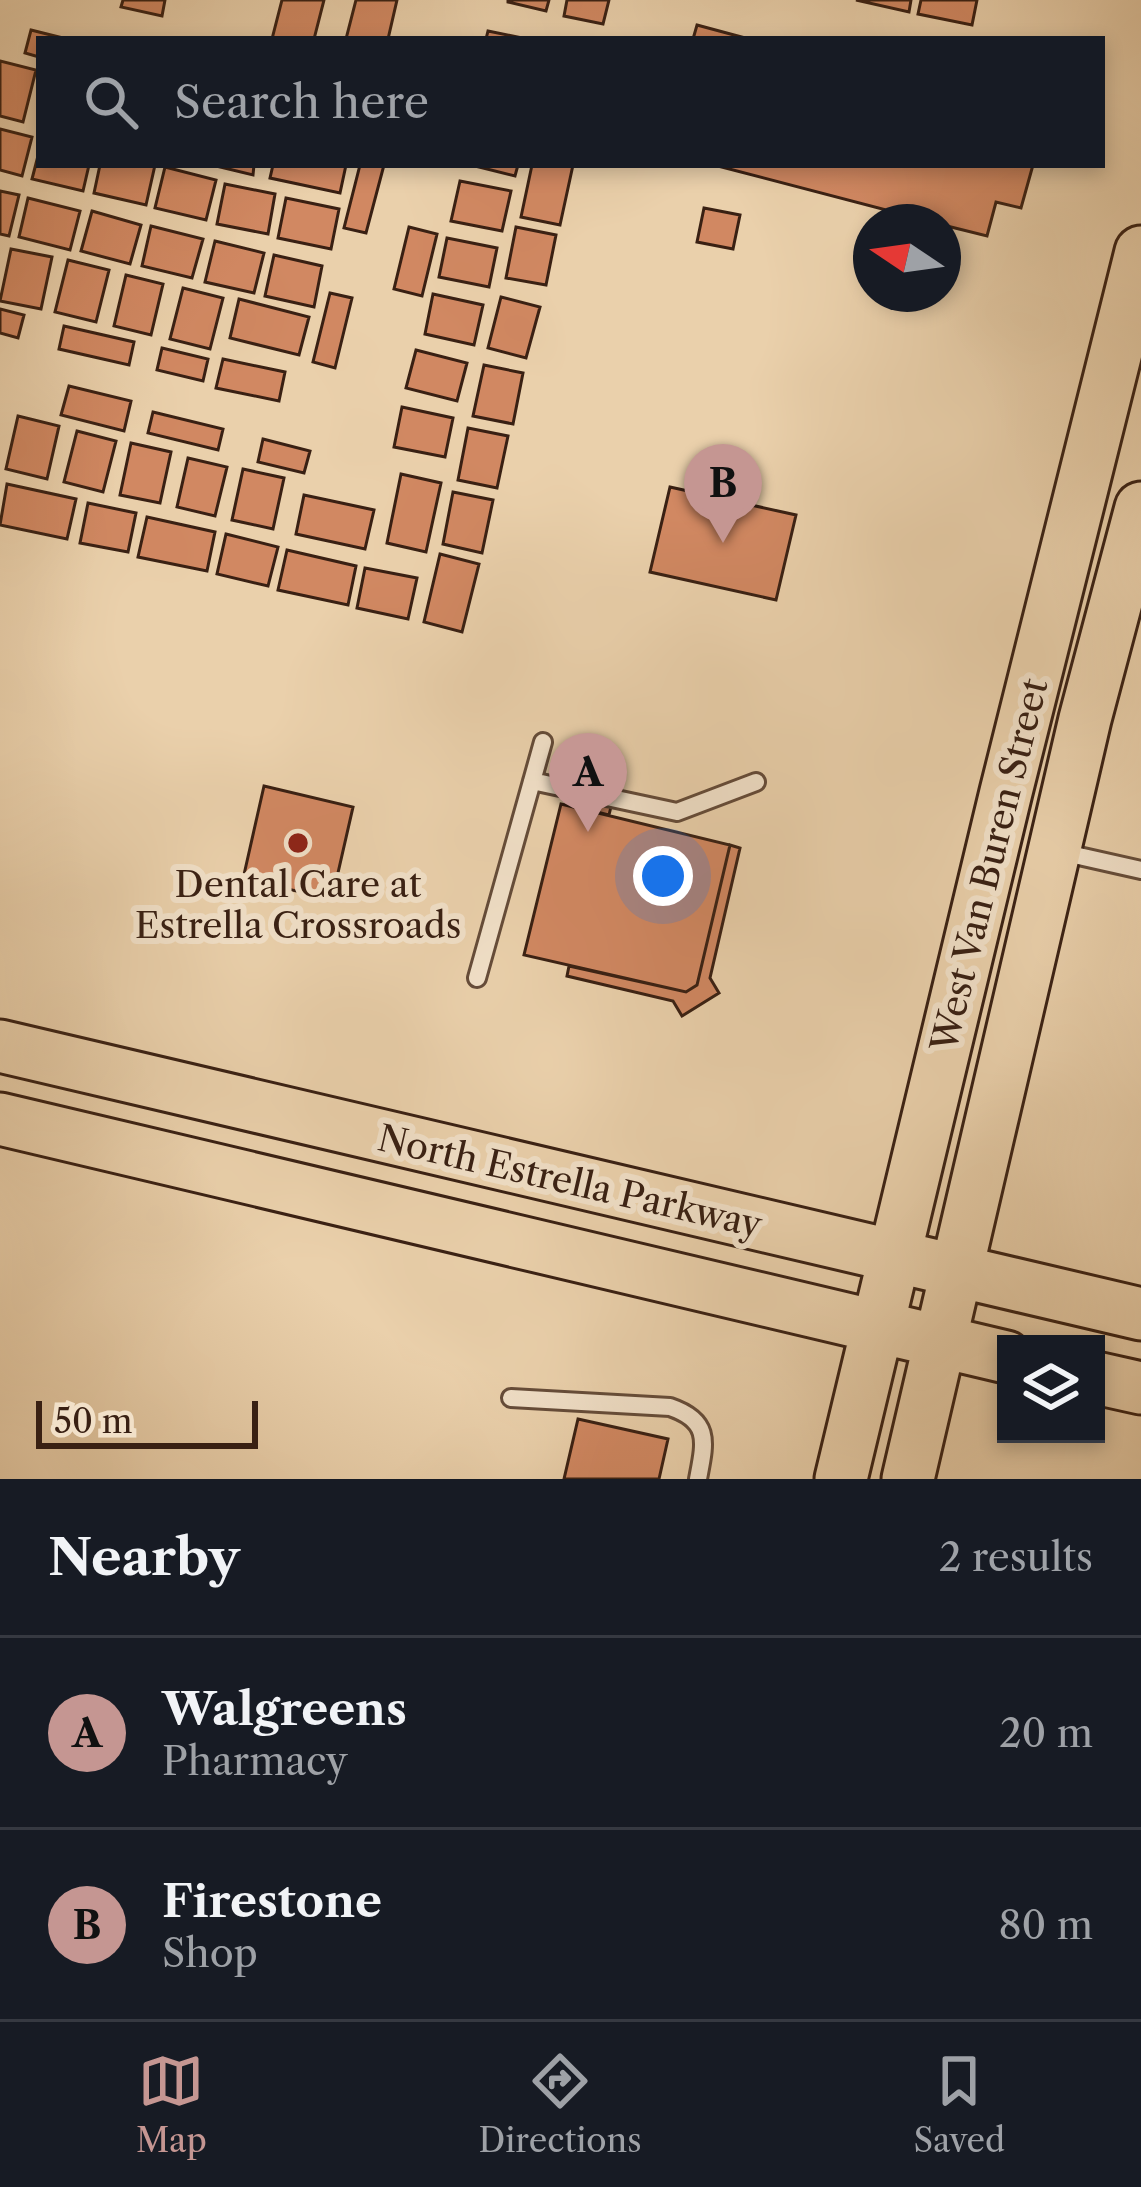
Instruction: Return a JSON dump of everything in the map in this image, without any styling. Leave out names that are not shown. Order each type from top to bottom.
[{"type":"main road","name":"West Van Buren Street","points":[[842,1479],[1141,252]]},
{"type":"main road","points":[[1085,473],[1141,485]]},
{"type":"main road","name":"West Van Buren Street","points":[[908,1479],[1084,719],[1141,508]]},
{"type":"main road","name":"North Estrella Parkway","points":[[0,1046],[1141,1314]]},
{"type":"main road","name":"North Estrella Parkway","points":[[0,1119],[997,1355]]},
{"type":"main road","points":[[1105,1380],[1141,1388]]},
{"type":"lane","points":[[477,978],[543,742]]},
{"type":"lane","points":[[532,781],[677,812],[756,782]]},
{"type":"lane","points":[[1054,850],[1141,870]]},
{"type":"lane","points":[[511,1398],[670,1407],[687,1413],[702,1430],[698,1479]]},
{"type":"building","points":[[123,0],[165,0],[162,16],[121,7]]},
{"type":"building","points":[[282,0],[324,0],[315,36],[273,36]]},
{"type":"building","points":[[356,0],[397,0],[389,36],[347,36]]},
{"type":"building","points":[[508,0],[549,0],[546,11]]},
{"type":"building","points":[[567,0],[609,0],[603,24],[564,16]]},
{"type":"building","points":[[856,0],[911,0],[909,12]]},
{"type":"building","points":[[921,0],[977,0],[972,25],[918,14]]},
{"type":"building","points":[[697,25],[738,36],[694,36]]},
{"type":"building","points":[[31,30],[55,36],[36,36],[36,56],[25,53]]},
{"type":"building","points":[[0,61],[36,70],[23,122],[0,116]]},
{"type":"building","points":[[0,129],[32,137],[22,176],[0,170]]},
{"type":"building","points":[[36,164],[36,168],[88,168],[83,191],[32,179]]},
{"type":"building","points":[[99,168],[154,168],[146,205],[94,193]]},
{"type":"building","points":[[165,168],[216,180],[206,220],[155,208]]},
{"type":"building","points":[[224,168],[254,168],[253,175]]},
{"type":"building","points":[[272,168],[345,168],[340,193],[270,178]]},
{"type":"building","points":[[359,168],[383,168],[366,233],[344,228]]},
{"type":"building","points":[[483,168],[517,168],[515,176]]},
{"type":"building","points":[[531,168],[572,168],[560,225],[521,217]]},
{"type":"building","points":[[725,168],[1032,168],[1021,208],[996,202],[987,236],[961,230],[961,204],[863,204]]},
{"type":"building","points":[[460,181],[511,191],[502,231],[451,221]]},
{"type":"building","points":[[225,184],[275,194],[268,234],[217,224]]},
{"type":"building","points":[[0,191],[19,195],[9,236],[0,234]]},
{"type":"building","points":[[28,198],[80,211],[70,250],[19,237]]},
{"type":"building","points":[[286,198],[339,209],[331,249],[278,238]]},
{"type":"building","points":[[704,208],[740,215],[733,249],[697,242]]},
{"type":"building","points":[[92,211],[141,225],[130,264],[81,251]]},
{"type":"building","points":[[151,226],[203,239],[192,278],[142,266]]},
{"type":"building","points":[[409,227],[437,234],[422,296],[394,289]]},
{"type":"building","points":[[516,227],[556,235],[546,285],[506,278]]},
{"type":"building","points":[[447,238],[497,248],[489,287],[439,277]]},
{"type":"building","points":[[215,241],[264,253],[254,293],[205,282]]},
{"type":"building","points":[[11,249],[52,257],[41,309],[0,301]]},
{"type":"building","points":[[274,255],[322,266],[314,307],[265,296]]},
{"type":"building","points":[[68,260],[109,270],[96,322],[55,312]]},
{"type":"building","points":[[126,275],[163,284],[151,335],[114,326]]},
{"type":"building","points":[[183,288],[223,298],[210,349],[170,339]]},
{"type":"building","points":[[330,293],[352,298],[335,368],[313,362]]},
{"type":"building","points":[[433,294],[483,305],[474,345],[425,334]]},
{"type":"building","points":[[501,297],[540,307],[526,358],[488,348]]},
{"type":"building","points":[[239,299],[309,317],[299,355],[230,338]]},
{"type":"building","points":[[0,309],[24,315],[18,338],[0,333]]},
{"type":"building","points":[[64,326],[134,342],[129,365],[59,349]]},
{"type":"building","points":[[162,348],[208,359],[203,381],[157,370]]},
{"type":"building","points":[[416,350],[467,363],[457,401],[406,388]]},
{"type":"building","points":[[223,359],[285,372],[279,401],[216,388]]},
{"type":"building","points":[[484,365],[523,373],[513,424],[473,416]]},
{"type":"building","points":[[69,386],[131,401],[124,431],[61,415]]},
{"type":"building","points":[[402,407],[453,418],[445,457],[394,447]]},
{"type":"building","points":[[153,412],[223,429],[218,450],[148,433]]},
{"type":"building","points":[[18,416],[59,426],[47,479],[6,469]]},
{"type":"building","points":[[468,428],[508,436],[497,488],[458,480]]},
{"type":"building","points":[[77,431],[116,441],[103,492],[64,482]]},
{"type":"building","points":[[263,439],[310,451],[304,473],[258,462]]},
{"type":"building","points":[[131,443],[171,452],[160,503],[120,495]]},
{"type":"building","points":[[188,458],[227,467],[215,516],[177,507]]},
{"type":"building","points":[[243,469],[284,478],[273,529],[232,520]]},
{"type":"building","points":[[401,474],[441,483],[426,552],[387,543]]},
{"type":"building","points":[[7,484],[76,499],[67,539],[0,525]]},
{"type":"building","points":[[670,487],[796,515],[776,600],[650,572]]},
{"type":"building","points":[[453,492],[493,500],[482,553],[443,544]]},
{"type":"building","points":[[304,495],[374,510],[365,549],[296,534]]},
{"type":"building","points":[[88,503],[136,513],[128,552],[80,543]]},
{"type":"building","points":[[147,517],[215,532],[207,571],[138,557]]},
{"type":"building","points":[[226,534],[278,547],[268,586],[217,574]]},
{"type":"building","points":[[287,550],[356,566],[348,605],[278,590]]},
{"type":"building","points":[[440,554],[479,564],[462,632],[424,622]]},
{"type":"building","points":[[365,568],[417,578],[408,619],[357,608]]},
{"type":"building","points":[[576,775],[616,785],[609,815],[568,805]]},
{"type":"building","name":"Dental Care at Estrella Crossroads","points":[[264,786],[353,807],[332,899],[243,879]]},
{"type":"building","points":[[561,804],[730,845],[697,985],[686,992],[524,955]]},
{"type":"building","points":[[730,845],[740,848],[710,978],[719,993],[682,1016],[673,1001],[567,976],[569,966],[686,992],[697,985]]},
{"type":"building","points":[[578,1419],[668,1439],[659,1479],[564,1479]]},
{"type":"place","name":"Firestone","points":[[723,543]]},
{"type":"place","name":"Walgreens","points":[[588,832]]},
{"type":"place","name":"Dental Care at Estrella Crossroads","points":[[298,843]]}]
